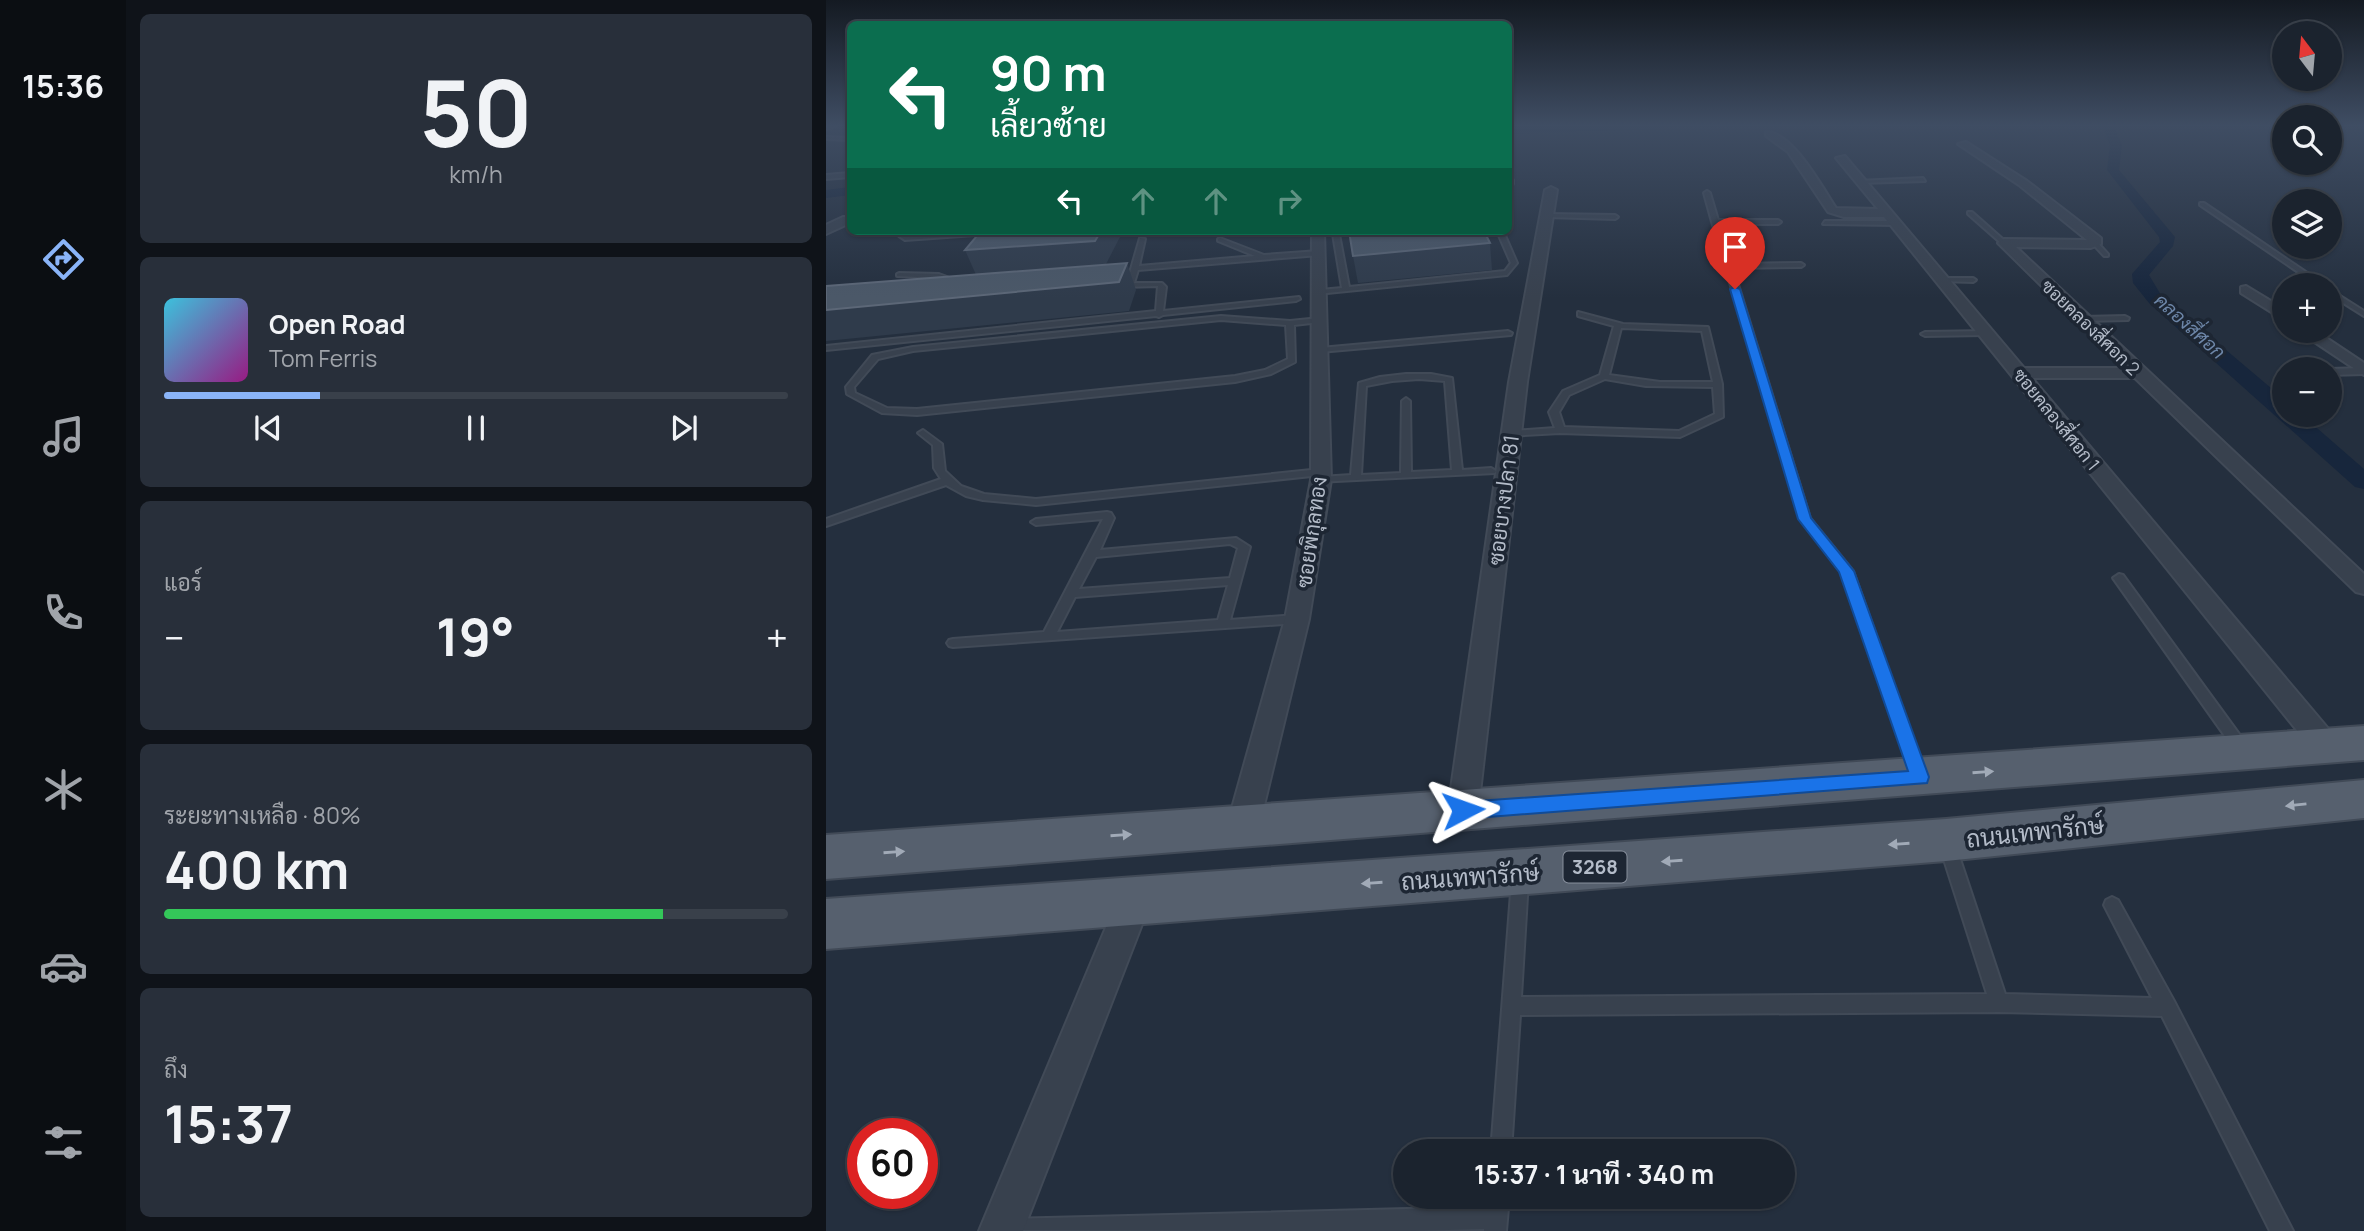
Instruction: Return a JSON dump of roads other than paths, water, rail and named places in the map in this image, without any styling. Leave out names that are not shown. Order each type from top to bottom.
[{"type":"main road","points":[[826,857],[2345,745]]},
{"type":"main road","name":"ถนนเทพารักษ์","points":[[826,924],[1946,840],[2364,799]]},
{"type":"street","points":[[1814,183],[1832,210],[1891,218]]},
{"type":"street","name":"ซอยคลองสี่ศอก 1","points":[[1862,183],[2018,373],[2345,745]]},
{"type":"street","name":"ซอยคลองสี่ศอก 2","points":[[2004,243],[2101,249],[2025,183]]},
{"type":"street","name":"ซอยบางปลา 81","points":[[1463,810],[1512,434],[1552,190]]},
{"type":"street","points":[[826,230],[847,220]]},
{"type":"street","points":[[905,236],[919,235]]},
{"type":"street","name":"ซอยพิกุลทอง","points":[[1243,826],[1297,619],[1321,476],[1318,235]]},
{"type":"street","name":"ซอยคลองสี่ศอก 2","points":[[2004,243],[2364,587]]},
{"type":"street","points":[[2246,290],[2272,308]]},
{"type":"street","points":[[2323,343],[2364,371]]},
{"type":"street","points":[[2018,373],[2139,373]]},
{"type":"street","points":[[1001,1230],[1135,901]]},
{"type":"lane","points":[[1707,193],[1805,519],[1847,571],[1920,777]]},
{"type":"lane","points":[[2202,204],[2303,273]]},
{"type":"lane","points":[[1970,213],[2004,243]]},
{"type":"lane","points":[[1548,216],[1615,217]]},
{"type":"lane","points":[[1825,223],[1891,218]]},
{"type":"lane","points":[[1715,222],[1778,222]]},
{"type":"lane","points":[[1336,235],[1346,289]]},
{"type":"lane","points":[[1290,323],[1292,360],[1268,372],[1235,379],[917,412],[885,411],[851,394],[850,387],[875,357],[913,349],[1220,318],[1290,323],[1318,301],[1346,289],[1507,273],[1514,262],[1502,235]]},
{"type":"lane","points":[[1130,285],[1142,239]]},
{"type":"lane","points":[[1220,240],[1266,258]]},
{"type":"lane","points":[[1121,272],[1319,253]]},
{"type":"lane","points":[[1728,266],[1801,265]]},
{"type":"lane","points":[[899,275],[939,276],[954,283],[969,283]]},
{"type":"lane","points":[[1942,280],[1973,280]]},
{"type":"lane","points":[[1318,301],[1507,282]]},
{"type":"lane","points":[[1118,286],[1160,284],[1159,315]]},
{"type":"lane","points":[[826,348],[1296,299]]},
{"type":"lane","points":[[2342,299],[2364,314]]},
{"type":"lane","points":[[1512,434],[1560,430],[1680,434],[1720,415],[1718,384],[1705,329],[1618,325],[1581,314]]},
{"type":"lane","points":[[2083,319],[2125,318]]},
{"type":"lane","points":[[1604,376],[1618,325]]},
{"type":"lane","points":[[1925,334],[1985,332]]},
{"type":"lane","points":[[1320,351],[1508,333]]},
{"type":"lane","points":[[2342,372],[2364,371]]},
{"type":"lane","points":[[1356,478],[1363,385],[1372,380],[1435,376],[1449,380],[1457,473]]},
{"type":"lane","points":[[1560,430],[1554,412],[1566,393],[1604,376],[1629,383],[1669,387],[1718,384]]},
{"type":"lane","points":[[1406,401],[1406,476]]},
{"type":"lane","points":[[923,433],[937,444],[939,470],[948,480],[972,495],[1000,501],[1036,502],[1321,476],[1356,478],[1491,471]]},
{"type":"lane","points":[[826,523],[948,480]]},
{"type":"lane","points":[[1036,523],[1107,515],[1092,554],[1048,636]]},
{"type":"lane","points":[[1092,554],[1232,540],[1244,547],[1223,623]]},
{"type":"lane","points":[[2119,578],[2245,752]]},
{"type":"lane","points":[[1072,593],[1235,581]]},
{"type":"lane","points":[[953,643],[1297,619]]},
{"type":"lane","points":[[1946,840],[1999,1003]]},
{"type":"lane","points":[[1502,1139],[1521,872]]},
{"type":"lane","points":[[2112,905],[2282,1231]]},
{"type":"lane","points":[[1511,1006],[1999,1003],[2167,1007]]},
{"type":"lane","points":[[1001,1230],[1496,1215]]},
{"type":"waterway","name":"คลองสี่ศอก","points":[[2124,183],[2167,237],[2168,243],[2140,274],[2142,283],[2155,299],[2272,400]]},
{"type":"waterway","points":[[826,194],[847,191]]},
{"type":"waterway","name":"คลองสี่ศอก","points":[[2302,427],[2364,482]]}]
